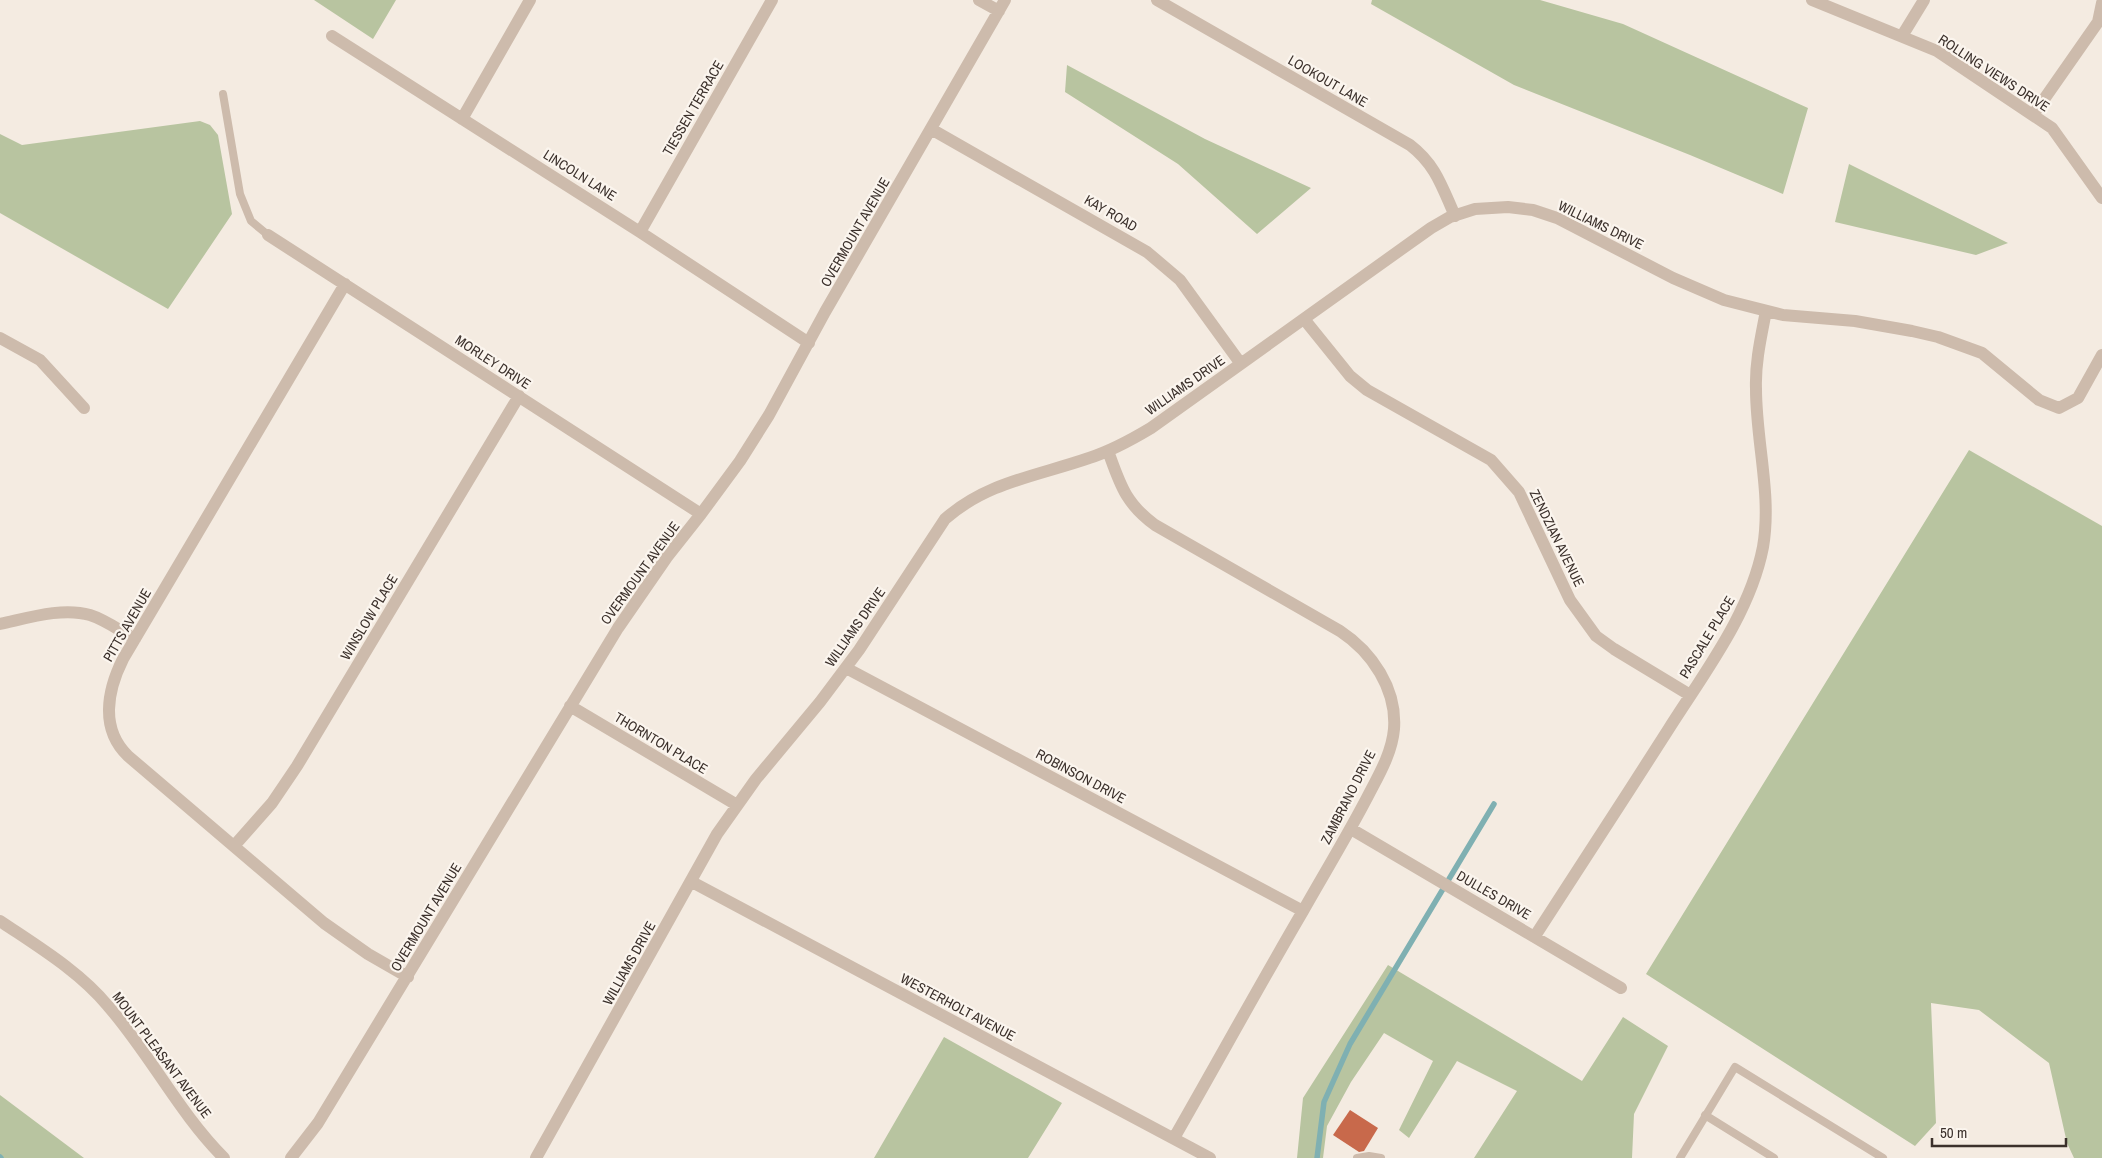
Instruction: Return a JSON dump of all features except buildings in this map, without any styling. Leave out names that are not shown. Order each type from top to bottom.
[{"type":"street","points":[[462,118],[530,0]]},
{"type":"street","name":"TIESSEN TERRACE","points":[[640,232],[772,0]]},
{"type":"street","points":[[979,0],[1002,6]]},
{"type":"street","name":"LOOKOUT LANE","points":[[1156,0],[1410,145],[1424,156],[1437,173],[1455,216]]},
{"type":"street","name":"ROLLING VIEWS DRIVE","points":[[1812,0],[1936,50],[2033,115],[2052,128],[2102,198]]},
{"type":"street","points":[[1902,36],[1924,0]]},
{"type":"street","points":[[2033,115],[2098,22],[2102,1]]},
{"type":"street","name":"OVERMOUNT AVENUE","points":[[291,1158],[318,1123],[618,628],[667,557],[702,514],[740,461],[764,423],[1002,6]]},
{"type":"street","name":"LINCOLN LANE","points":[[332,36],[640,232],[809,343]]},
{"type":"street","name":"KAY ROAD","points":[[931,129],[1147,252],[1165,266],[1185,286],[1241,364]]},
{"type":"street","name":"WILLIAMS DRIVE","points":[[536,1158],[692,882],[717,834],[737,805],[846,668],[945,519],[958,508],[987,491],[1108,451],[1151,428],[1431,228],[1455,216],[1483,208],[1508,207],[1533,210],[1558,218],[1673,278],[1716,296],[1783,315],[1855,321],[1938,337],[1982,353],[2039,400],[2059,408],[2078,398],[2102,355]]},
{"type":"street","name":"MORLEY DRIVE","points":[[268,235],[702,514]]},
{"type":"street","name":"PITTS AVENUE","points":[[345,284],[135,639],[115,675],[108,710],[115,740],[128,756],[324,923],[368,954],[408,977]]},
{"type":"street","name":"PASCALE PLACE","points":[[1535,936],[1690,696],[1741,611],[1758,571],[1765,492],[1756,367],[1766,311]]},
{"type":"street","name":"ZENDZIAN AVENUE","points":[[1304,319],[1345,370],[1367,390],[1491,460],[1519,492],[1570,600],[1596,636],[1690,696]]},
{"type":"street","points":[[0,338],[40,360],[84,408]]},
{"type":"street","name":"WINSLOW PLACE","points":[[234,846],[272,803],[297,766],[519,396]]},
{"type":"street","name":"ZAMBRANO DRIVE","points":[[1108,451],[1121,487],[1130,503],[1155,526],[1357,642],[1368,655],[1388,691],[1394,728],[1392,744],[1384,765],[1352,829],[1303,911],[1174,1138]]},
{"type":"street","points":[[0,624],[43,615],[74,612],[102,620],[135,639]]},
{"type":"street","name":"ROBINSON DRIVE","points":[[846,668],[1303,911]]},
{"type":"street","name":"THORNTON PLACE","points":[[570,706],[737,805]]},
{"type":"street","name":"DULLES DRIVE","points":[[1352,829],[1621,988]]},
{"type":"street","name":"WESTERHOLT AVENUE","points":[[692,882],[1210,1158]]},
{"type":"street","name":"MOUNT PLEASANT AVENUE","points":[[0,921],[74,974],[106,1004],[128,1030],[172,1094],[224,1158]]},
{"type":"lane","points":[[222,94],[240,194],[251,221],[268,235]]},
{"type":"lane","points":[[1680,1158],[1735,1067],[1883,1158]]},
{"type":"lane","points":[[1705,1116],[1774,1158]]},
{"type":"lane","points":[[1357,1158],[1370,1156],[1381,1158]]},
{"type":"green space","points":[[314,0],[396,0],[373,39]]},
{"type":"green space","points":[[1372,0],[1540,0],[1623,24],[1808,108],[1783,194],[1514,85],[1371,4]]},
{"type":"green space","points":[[1067,65],[1205,139],[1311,188],[1257,234],[1178,164],[1065,92]]},
{"type":"green space","points":[[200,121],[210,125],[218,135],[232,214],[168,309],[0,213],[0,134],[22,145]]},
{"type":"green space","points":[[1849,164],[2008,243],[1976,255],[1835,222]]},
{"type":"green space","points":[[1969,450],[2102,526],[2102,1158],[2074,1158],[2067,1143],[2049,1063],[1979,1010],[1931,1003],[1936,1123],[1915,1146],[1646,974]]},
{"type":"green space","points":[[1388,965],[1582,1081],[1623,1017],[1668,1046],[1634,1114],[1632,1158],[1474,1158],[1517,1091],[1457,1061],[1409,1138],[1399,1130],[1433,1061],[1384,1033],[1351,1082],[1327,1126],[1323,1158],[1297,1158],[1303,1098]]},
{"type":"green space","points":[[944,1037],[1062,1103],[1028,1158],[874,1158]]},
{"type":"green space","points":[[0,1095],[84,1158],[0,1158]]},
{"type":"waterway","points":[[1317,1158],[1324,1102],[1350,1044],[1494,804]]}]
